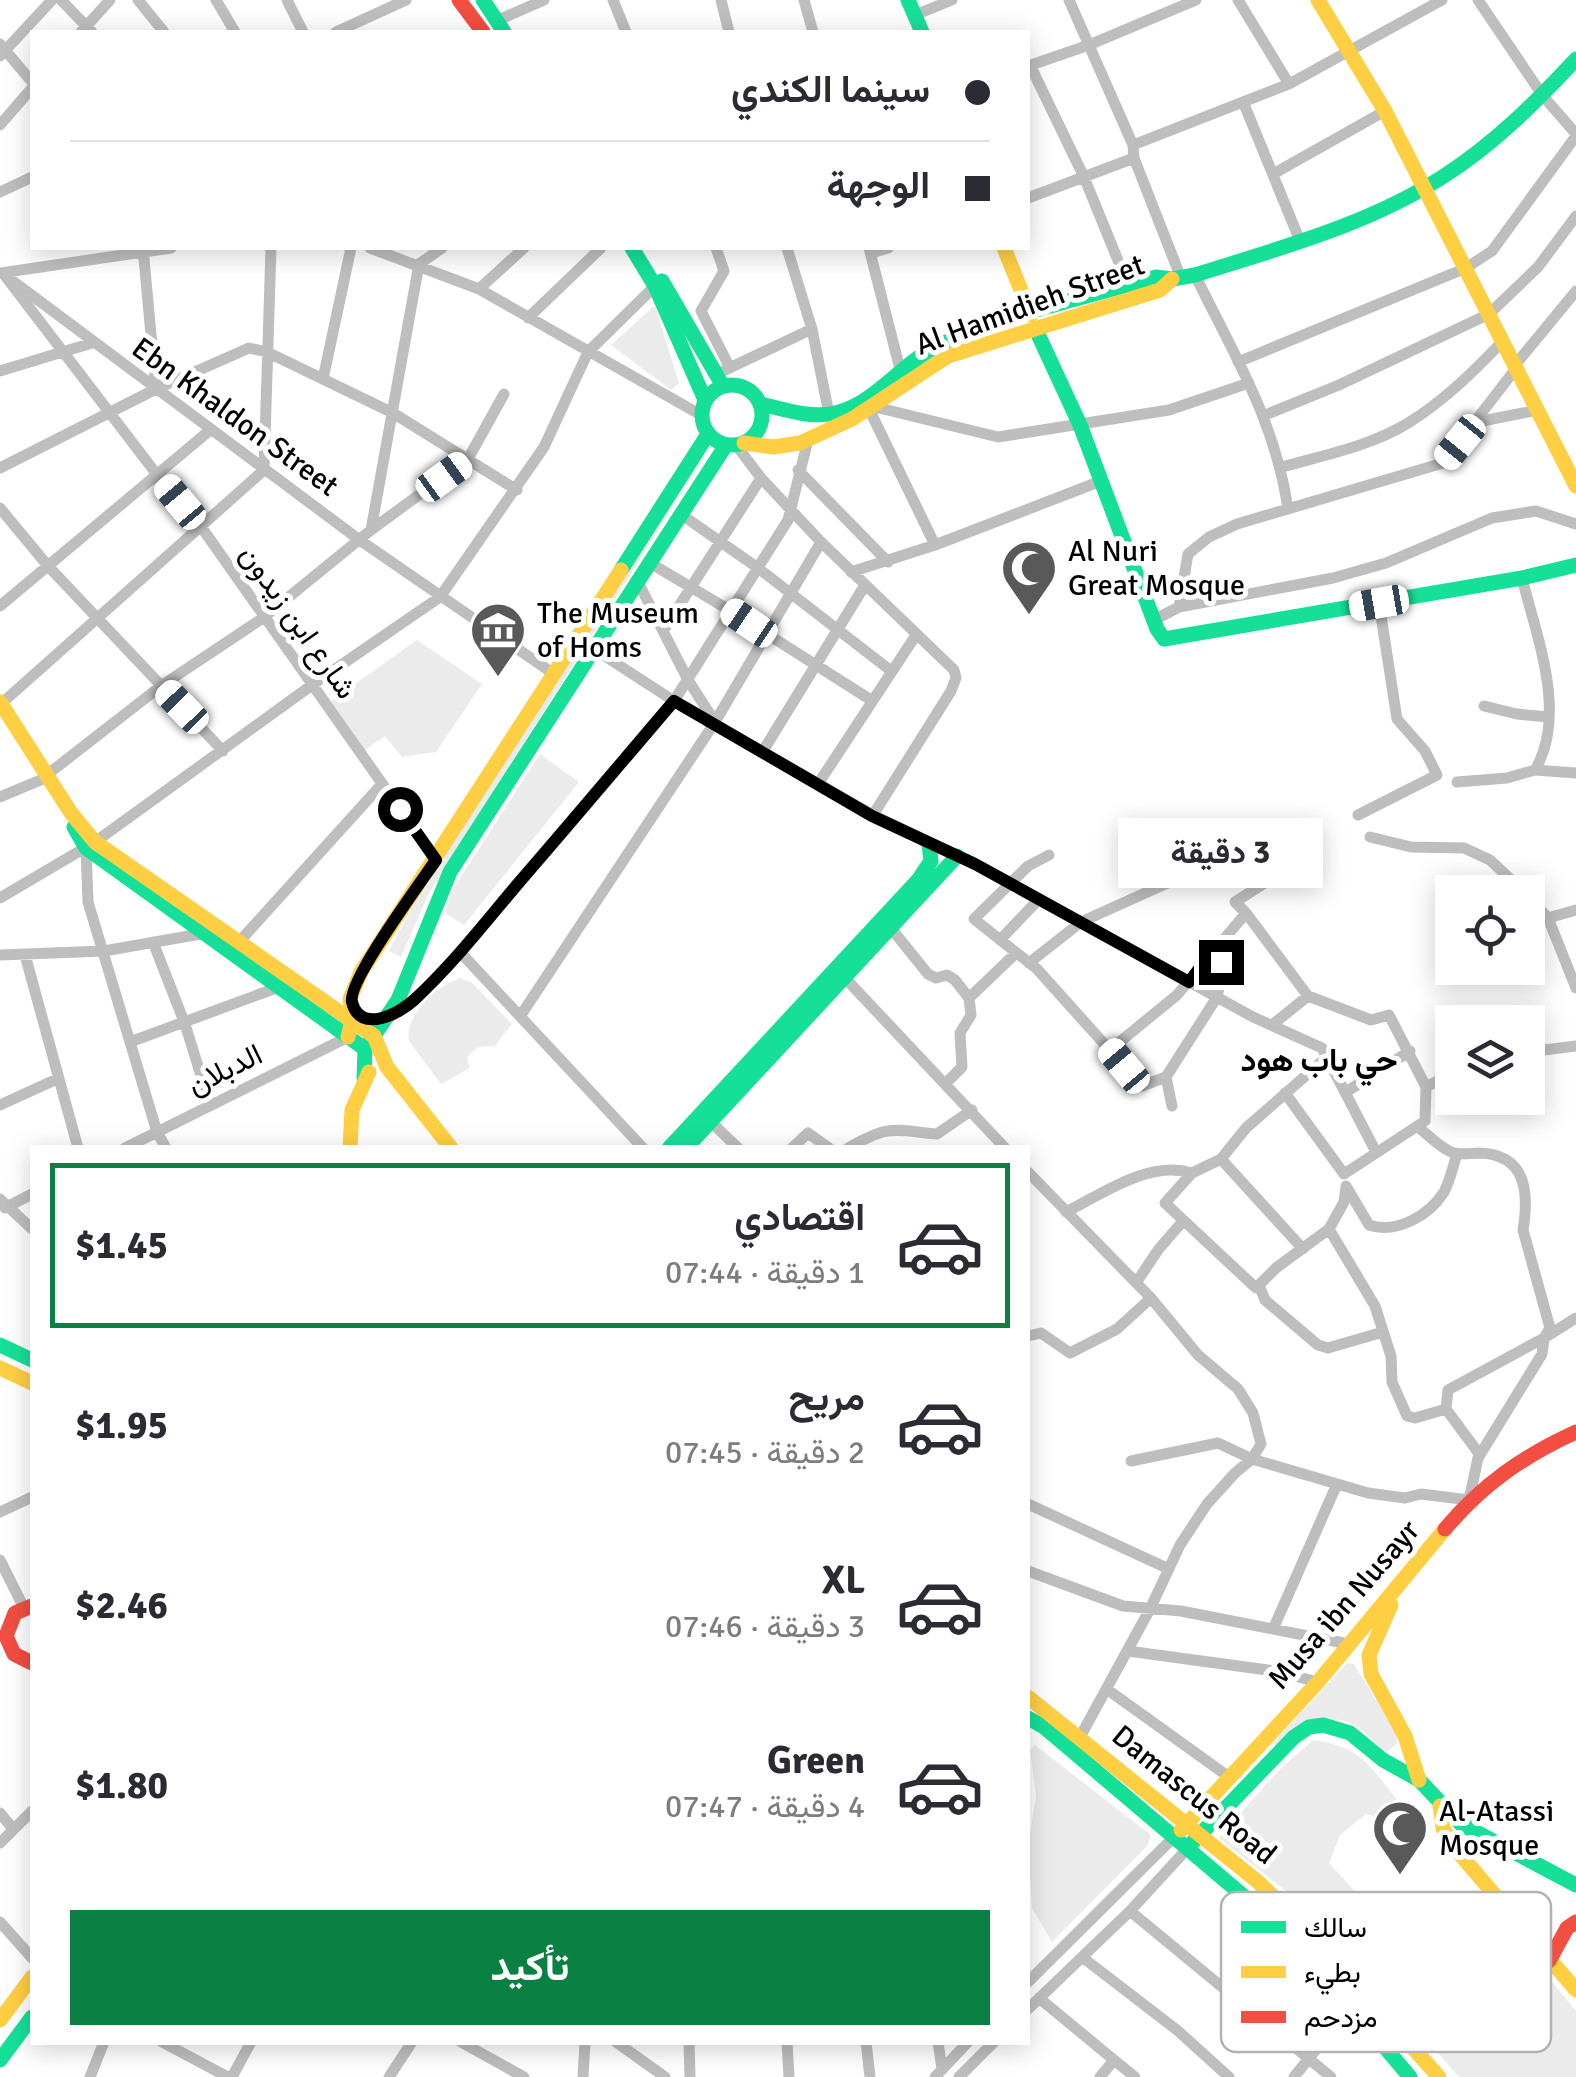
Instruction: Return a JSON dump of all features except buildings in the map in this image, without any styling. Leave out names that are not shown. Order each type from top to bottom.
[{"type":"main road","points":[[459,0],[482,30]]},
{"type":"main road","points":[[483,0],[500,27]]},
{"type":"main road","points":[[1318,0],[1426,188],[1576,486]]},
{"type":"main road","name":"Al Hamidieh Street","points":[[830,414],[854,406],[938,346],[1160,290],[1183,277],[1362,219],[1426,188],[1482,150],[1543,96],[1576,59]]},
{"type":"main road","points":[[350,1029],[350,998],[361,972],[708,434],[703,407],[655,286],[633,250]]},
{"type":"main road","points":[[645,250],[723,376],[745,388],[760,404],[830,414]]},
{"type":"main road","points":[[1005,250],[1080,425],[1164,640],[1522,578],[1576,565]]},
{"type":"main road","name":"Al Hamidieh Street","points":[[735,444],[769,447],[808,440],[870,408],[932,364],[1128,285],[1156,277],[1183,277]]},
{"type":"main road","points":[[703,407],[723,376]]},
{"type":"main road","points":[[350,1145],[352,1110],[364,1078],[369,1042],[387,1019],[450,872],[682,515],[735,444],[760,427],[760,404]]},
{"type":"main road","points":[[784,445],[794,411]]},
{"type":"main road","points":[[708,434],[735,444]]},
{"type":"main road","points":[[1,707],[90,845],[278,987],[350,1029]]},
{"type":"main road","points":[[672,1145],[919,879],[931,862],[928,844]]},
{"type":"main road","points":[[90,845],[239,942],[369,1042],[449,1145]]},
{"type":"main road","points":[[689,1145],[956,856]]},
{"type":"main road","points":[[350,998],[353,1007],[366,1018],[387,1019]]},
{"type":"main road","points":[[364,1078],[374,1069],[387,1067]]},
{"type":"main road","points":[[0,1345],[30,1356]]},
{"type":"main road","points":[[0,1368],[30,1386]]},
{"type":"main road","name":"Musa ibn Nusayr","points":[[1187,1849],[1193,1831],[1228,1777],[1318,1682],[1469,1500],[1490,1480],[1546,1445],[1576,1432]]},
{"type":"main road","points":[[1371,1674],[1369,1654],[1399,1588]]},
{"type":"main road","points":[[28,1607],[5,1621],[4,1645],[20,1660],[30,1662]]},
{"type":"main road","points":[[1349,1644],[1406,1736],[1419,1780],[1440,1806],[1461,1824],[1576,1885]]},
{"type":"main road","name":"Damascus Road","points":[[1030,1700],[1268,1892]]},
{"type":"main road","name":"Damascus Road","points":[[1030,1719],[1238,1892]]},
{"type":"main road","name":"Musa ibn Nusayr","points":[[1172,1838],[1193,1831],[1294,1737],[1309,1728],[1323,1725],[1350,1733],[1382,1760],[1419,1780]]},
{"type":"main road","points":[[1440,1806],[1443,1828],[1452,1845],[1491,1892]]},
{"type":"main road","points":[[1551,1957],[1567,1928],[1576,1922]]},
{"type":"main road","points":[[1551,1963],[1576,1990]]},
{"type":"main road","points":[[0,2020],[30,1980]]},
{"type":"main road","points":[[0,2060],[30,2020]]},
{"type":"main road","name":"Damascus Road","points":[[1389,2052],[1410,2077]]},
{"type":"main road","name":"Damascus Road","points":[[1417,2052],[1439,2077]]},
{"type":"street","points":[[30,83],[2,50],[52,0]]},
{"type":"street","points":[[61,0],[87,30],[110,0]]},
{"type":"street","points":[[138,0],[162,30]]},
{"type":"street","points":[[216,0],[234,30]]},
{"type":"street","points":[[287,0],[303,30]]},
{"type":"street","points":[[340,30],[406,0]]},
{"type":"street","points":[[500,27],[544,0]]},
{"type":"street","points":[[612,0],[625,30]]},
{"type":"street","points":[[722,0],[729,30]]},
{"type":"street","points":[[804,0],[812,30]]},
{"type":"street","points":[[912,7],[952,0]]},
{"type":"street","points":[[1069,0],[1183,277],[1238,362],[1265,414],[1282,467],[1288,509]]},
{"type":"street","points":[[1030,66],[1196,0]]},
{"type":"street","points":[[1238,0],[1290,84]]},
{"type":"street","points":[[1030,197],[1290,84],[1442,0]]},
{"type":"street","points":[[1238,362],[1466,268],[1492,251],[1576,135],[1543,96],[1478,0]]},
{"type":"street","points":[[1030,68],[1084,177],[1128,285]]},
{"type":"street","points":[[0,125],[30,88]]},
{"type":"street","points":[[1244,104],[1300,241]]},
{"type":"street","points":[[1274,174],[1385,111]]},
{"type":"street","points":[[0,192],[30,178]]},
{"type":"street","points":[[1265,414],[1354,378],[1489,314],[1538,267],[1576,216]]},
{"type":"street","points":[[1,274],[144,250],[156,389]]},
{"type":"street","points":[[1,707],[264,470],[271,250]]},
{"type":"street","points":[[323,379],[351,250]]},
{"type":"street","points":[[376,250],[479,289],[588,352],[703,407]]},
{"type":"street","points":[[372,530],[419,264],[439,250]]},
{"type":"street","points":[[479,289],[522,250]]},
{"type":"street","points":[[528,318],[599,250]]},
{"type":"street","points":[[717,250],[724,271],[701,311],[723,376],[812,329]]},
{"type":"street","points":[[787,250],[812,329],[830,414]]},
{"type":"street","points":[[870,250],[900,370]]},
{"type":"street","name":"Ebn Khaldon Street","points":[[1,274],[362,541],[554,674]]},
{"type":"street","name":"شارع ابن زيدون","points":[[1,274],[202,528],[436,860]]},
{"type":"street","points":[[0,898],[90,845],[440,597],[544,447],[588,352],[655,286]]},
{"type":"street","points":[[1178,607],[1188,554],[1209,537],[1237,524],[1443,463],[1576,291]]},
{"type":"street","points":[[1282,467],[1349,448],[1406,424],[1469,377],[1503,341]]},
{"type":"street","points":[[0,370],[92,343]]},
{"type":"street","points":[[0,468],[156,389],[248,348],[266,352],[393,413],[517,490]]},
{"type":"street","points":[[870,408],[998,437],[1169,410],[1249,383]]},
{"type":"street","points":[[0,797],[45,776],[161,686],[263,618],[468,459],[504,394]]},
{"type":"street","points":[[870,408],[935,545]]},
{"type":"street","points":[[1477,422],[1538,410]]},
{"type":"street","points":[[0,606],[210,430]]},
{"type":"street","points":[[387,1019],[414,1001],[460,952],[674,701],[792,512],[798,470],[808,440]]},
{"type":"street","points":[[735,444],[792,512],[950,664],[956,678],[872,816]]},
{"type":"street","points":[[798,470],[888,562]]},
{"type":"street","points":[[664,631],[761,478]]},
{"type":"street","points":[[851,572],[935,545],[1102,481]]},
{"type":"street","points":[[0,508],[48,566],[222,751]]},
{"type":"street","points":[[1154,620],[1178,607],[1333,578],[1386,563],[1492,518],[1536,511],[1576,524]]},
{"type":"street","points":[[682,515],[890,670]]},
{"type":"street","points":[[521,1016],[715,722],[821,542]]},
{"type":"street","points":[[650,564],[870,700]]},
{"type":"street","points":[[1522,578],[1546,674],[1548,717],[1542,759],[1535,770]]},
{"type":"street","points":[[638,582],[688,680],[715,722]]},
{"type":"street","points":[[763,751],[865,585]]},
{"type":"street","points":[[1358,815],[1438,774],[1425,751],[1397,719],[1379,603]]},
{"type":"street","points":[[818,784],[916,635]]},
{"type":"street","points":[[594,650],[872,816],[1322,1048],[1376,1152]]},
{"type":"street","points":[[1484,706],[1548,717]]},
{"type":"street","points":[[1457,782],[1507,778],[1535,770],[1576,773]]},
{"type":"street","points":[[239,942],[382,784]]},
{"type":"street","points":[[1370,836],[1411,847],[1464,848],[1490,860],[1506,875]]},
{"type":"street","points":[[90,845],[88,902],[164,1145]]},
{"type":"street","points":[[1049,856],[1028,866],[974,919],[1029,963],[1142,1086],[1166,1076],[1217,997],[1222,975],[1216,946]]},
{"type":"street","points":[[1288,868],[1235,902],[1308,996],[1371,1020],[1389,1015],[1426,1087],[1425,1121],[1376,1152],[1345,1180],[1344,1202],[1330,1229],[1256,1288],[1165,1203],[1192,1172],[1220,1159],[1246,1128],[1327,1057]]},
{"type":"street","points":[[1029,963],[1081,922],[1194,871]]},
{"type":"street","points":[[1000,940],[1039,899]]},
{"type":"street","points":[[1548,918],[1570,912],[1576,926]]},
{"type":"street","points":[[1111,1049],[1189,982],[1246,913]]},
{"type":"street","points":[[1545,915],[1576,988]]},
{"type":"street","points":[[890,926],[928,974],[936,978],[947,975],[969,998],[971,1014],[960,1033],[962,1067],[946,1083]]},
{"type":"street","points":[[0,955],[104,952],[206,933]]},
{"type":"street","points":[[153,942],[185,1024],[210,1105]]},
{"type":"street","points":[[460,952],[640,1145]]},
{"type":"street","points":[[969,998],[1016,953]]},
{"type":"street","points":[[24,955],[77,1145]]},
{"type":"street","points":[[845,978],[1002,1145]]},
{"type":"street","points":[[130,1042],[278,987]]},
{"type":"street","points":[[1272,1025],[1308,996]]},
{"type":"street","name":"الدبلان","points":[[132,1145],[350,1029]]},
{"type":"street","points":[[1545,1050],[1576,1046]]},
{"type":"street","points":[[1346,1092],[1410,1052]]},
{"type":"street","points":[[1166,1076],[1172,1106]]},
{"type":"street","points":[[0,1105],[57,1079]]},
{"type":"street","points":[[1426,1087],[1435,1082]]},
{"type":"street","points":[[1285,1093],[1345,1180],[1369,1225],[1380,1229],[1402,1226],[1443,1193],[1457,1154]]},
{"type":"street","points":[[853,1145],[878,1131],[892,1129],[937,1134],[972,1110]]},
{"type":"street","points":[[710,1121],[735,1145]]},
{"type":"street","points":[[1131,1462],[1218,1443],[1252,1459],[1336,1484],[1404,1498],[1421,1494],[1469,1500],[1480,1456],[1542,1354],[1550,1320],[1525,1242],[1522,1174],[1518,1166],[1486,1153],[1450,1152],[1417,1126]]},
{"type":"street","points":[[795,1145],[808,1133],[825,1145]]},
{"type":"street","points":[[1220,1159],[1302,1249]]},
{"type":"street","points":[[1066,1212],[1136,1177],[1172,1167],[1192,1172]]},
{"type":"street","points":[[1030,1174],[1152,1298],[1198,1355],[1238,1389],[1253,1413],[1261,1444],[1252,1459],[1207,1504],[1180,1545],[1128,1652],[1080,1738]]},
{"type":"street","points":[[2,1205],[30,1195]]},
{"type":"street","points":[[2,1205],[30,1227]]},
{"type":"street","points":[[1136,1283],[1183,1221]]},
{"type":"street","points":[[1330,1229],[1375,1306],[1391,1356],[1392,1382],[1408,1416],[1415,1418],[1446,1409]]},
{"type":"street","points":[[1260,1286],[1265,1300],[1318,1345],[1328,1348],[1382,1332]]},
{"type":"street","points":[[1030,1336],[1042,1333],[1070,1353],[1117,1329],[1152,1298]]},
{"type":"street","points":[[1480,1456],[1446,1409],[1448,1390],[1576,1318]]},
{"type":"street","points":[[1274,1627],[1336,1484]]},
{"type":"street","points":[[0,1512],[30,1497]]},
{"type":"street","points":[[1030,1505],[1169,1569]]},
{"type":"street","points":[[0,1560],[28,1607]]},
{"type":"street","points":[[1030,1572],[1107,1602],[1274,1627],[1349,1644]]},
{"type":"street","points":[[1128,1652],[1274,1671],[1318,1682]]},
{"type":"street","points":[[1108,1690],[1228,1777]]},
{"type":"street","points":[[0,1813],[13,1829]]},
{"type":"street","points":[[0,1843],[30,1813]]},
{"type":"street","points":[[1030,1975],[1172,1838]]},
{"type":"street","points":[[1030,2008],[1187,1849]]},
{"type":"street","points":[[1130,1910],[1221,1985]]},
{"type":"street","points":[[0,1922],[30,1956]]},
{"type":"street","points":[[1082,1957],[1229,2077]]},
{"type":"street","points":[[1039,1998],[1135,2077]]},
{"type":"street","points":[[90,2077],[103,2045]]},
{"type":"street","points":[[168,2045],[230,2077],[249,2045]]},
{"type":"street","points":[[388,2077],[410,2045]]},
{"type":"street","points":[[465,2045],[507,2073],[524,2077]]},
{"type":"street","points":[[583,2077],[585,2045]]},
{"type":"street","points":[[620,2045],[665,2077]]},
{"type":"street","points":[[688,2045],[690,2077]]},
{"type":"street","points":[[787,2045],[789,2077]]},
{"type":"street","points":[[866,2045],[870,2077]]},
{"type":"street","points":[[938,2045],[939,2073]]},
{"type":"street","points":[[939,2073],[965,2045]]},
{"type":"street","points":[[965,2075],[991,2045]]},
{"type":"street","points":[[1302,2052],[1331,2077]]},
{"type":"street","points":[[1294,2077],[1315,2052]]},
{"type":"street","points":[[1100,2077],[1114,2060]]},
{"type":"shaded area","points":[[655,305],[679,383],[671,390],[611,345]]},
{"type":"shaded area","points":[[696,454],[704,458],[428,895],[401,957],[389,951],[428,878]]},
{"type":"shaded area","points":[[417,640],[482,684],[436,752],[402,757],[385,736],[365,750],[331,701]]},
{"type":"shaded area","points":[[540,754],[579,782],[464,925],[445,913],[451,892]]},
{"type":"shaded area","points":[[461,978],[472,983],[512,1024],[494,1047],[485,1046],[470,1054],[470,1068],[441,1084],[409,1041],[409,1031],[424,1002],[443,986]]},
{"type":"shaded area","points":[[1347,1663],[1354,1664],[1398,1736],[1397,1744],[1387,1752],[1350,1723],[1328,1720],[1275,1746],[1273,1743]]},
{"type":"shaded area","points":[[1313,1740],[1329,1743],[1363,1760],[1398,1801],[1377,1817],[1366,1814],[1340,1835],[1329,1863],[1355,1892],[1287,1892],[1219,1838],[1278,1771]]},
{"type":"shaded area","points":[[1035,1745],[1151,1835],[1148,1845],[1052,1942],[1032,1908],[1030,1834],[1036,1796],[1030,1750]]},
{"type":"shaded area","points":[[1551,1981],[1576,2011],[1576,2077],[1459,2077],[1437,2052],[1551,2052]]},
{"type":"traffic: fast","points":[[483,0],[503,30]]},
{"type":"traffic: fast","points":[[908,0],[921,30]]},
{"type":"traffic: fast","points":[[760,404],[807,414],[835,413],[863,401],[937,346],[990,325],[1156,277],[1195,275],[1354,222],[1415,193],[1462,164],[1514,122],[1576,59]]},
{"type":"traffic: fast","points":[[633,250],[655,286],[705,400]]},
{"type":"traffic: fast","points":[[662,281],[723,386]]},
{"type":"traffic: fast","points":[[1036,330],[1080,425],[1164,639],[1522,578],[1576,565]]},
{"type":"traffic: fast","points":[[732,385],[753,394],[762,415],[753,436],[732,445],[711,436],[702,415],[711,394],[732,385]]},
{"type":"traffic: fast","points":[[621,570],[708,434]]},
{"type":"traffic: fast","points":[[365,1049],[398,1000],[450,872],[726,445]]},
{"type":"traffic: fast","points":[[74,827],[86,848],[365,1049],[364,1078]]},
{"type":"traffic: fast","points":[[672,1145],[919,879],[931,861],[929,844]]},
{"type":"traffic: fast","points":[[689,1145],[957,856]]},
{"type":"traffic: fast","points":[[0,1345],[30,1359]]},
{"type":"traffic: fast","points":[[1030,1719],[1239,1892]]},
{"type":"traffic: fast","points":[[1193,1842],[1294,1737],[1309,1727],[1323,1725],[1350,1733],[1383,1760],[1419,1780],[1461,1824],[1576,1885]]},
{"type":"traffic: fast","points":[[0,2060],[30,2020]]},
{"type":"traffic: fast","points":[[1389,2052],[1410,2077]]},
{"type":"traffic: slow","points":[[1318,0],[1385,111],[1576,486]]},
{"type":"traffic: slow","points":[[1005,250],[1031,315]]},
{"type":"traffic: slow","points":[[744,443],[773,447],[800,443],[852,419],[948,356],[1160,290],[1172,279]]},
{"type":"traffic: slow","points":[[348,1037],[352,1021],[350,999],[361,972],[621,570]]},
{"type":"traffic: slow","points":[[0,702],[71,813],[95,842],[374,1036],[387,1067],[449,1145]]},
{"type":"traffic: slow","points":[[350,1145],[352,1110],[369,1072]]},
{"type":"traffic: slow","points":[[0,1368],[30,1382]]},
{"type":"traffic: slow","points":[[1181,1830],[1318,1682],[1445,1529]]},
{"type":"traffic: slow","points":[[1391,1605],[1369,1655],[1371,1674],[1405,1736],[1419,1780]]},
{"type":"traffic: slow","points":[[1030,1699],[1268,1892]]},
{"type":"traffic: slow","points":[[1440,1806],[1443,1828],[1452,1845],[1492,1892]]},
{"type":"traffic: slow","points":[[1551,1961],[1576,1990]]},
{"type":"traffic: slow","points":[[0,2020],[30,1980]]},
{"type":"traffic: slow","points":[[1417,2052],[1439,2077]]},
{"type":"traffic: jam","points":[[459,0],[482,30]]},
{"type":"traffic: jam","points":[[1445,1529],[1504,1473],[1576,1432]]},
{"type":"traffic: jam","points":[[30,1607],[15,1613],[6,1636],[14,1654],[30,1662]]},
{"type":"traffic: jam","points":[[1551,1957],[1567,1928],[1576,1922]]},
{"type":"place","name":"Al Nuri Great Mosque","points":[[1029,617]]},
{"type":"place","name":"The Museum of Homs","points":[[498,679]]},
{"type":"place","name":"Al-Atassi Mosque","points":[[1400,1877]]},
{"type":"district","name":"حي باب هود","points":[[1319,1060]]},
{"type":"route","points":[[400,809],[436,860],[361,972],[350,998],[353,1007],[366,1018],[387,1019],[414,1001],[674,701],[872,816],[975,864],[1189,982],[1216,946],[1221,962]]}]
